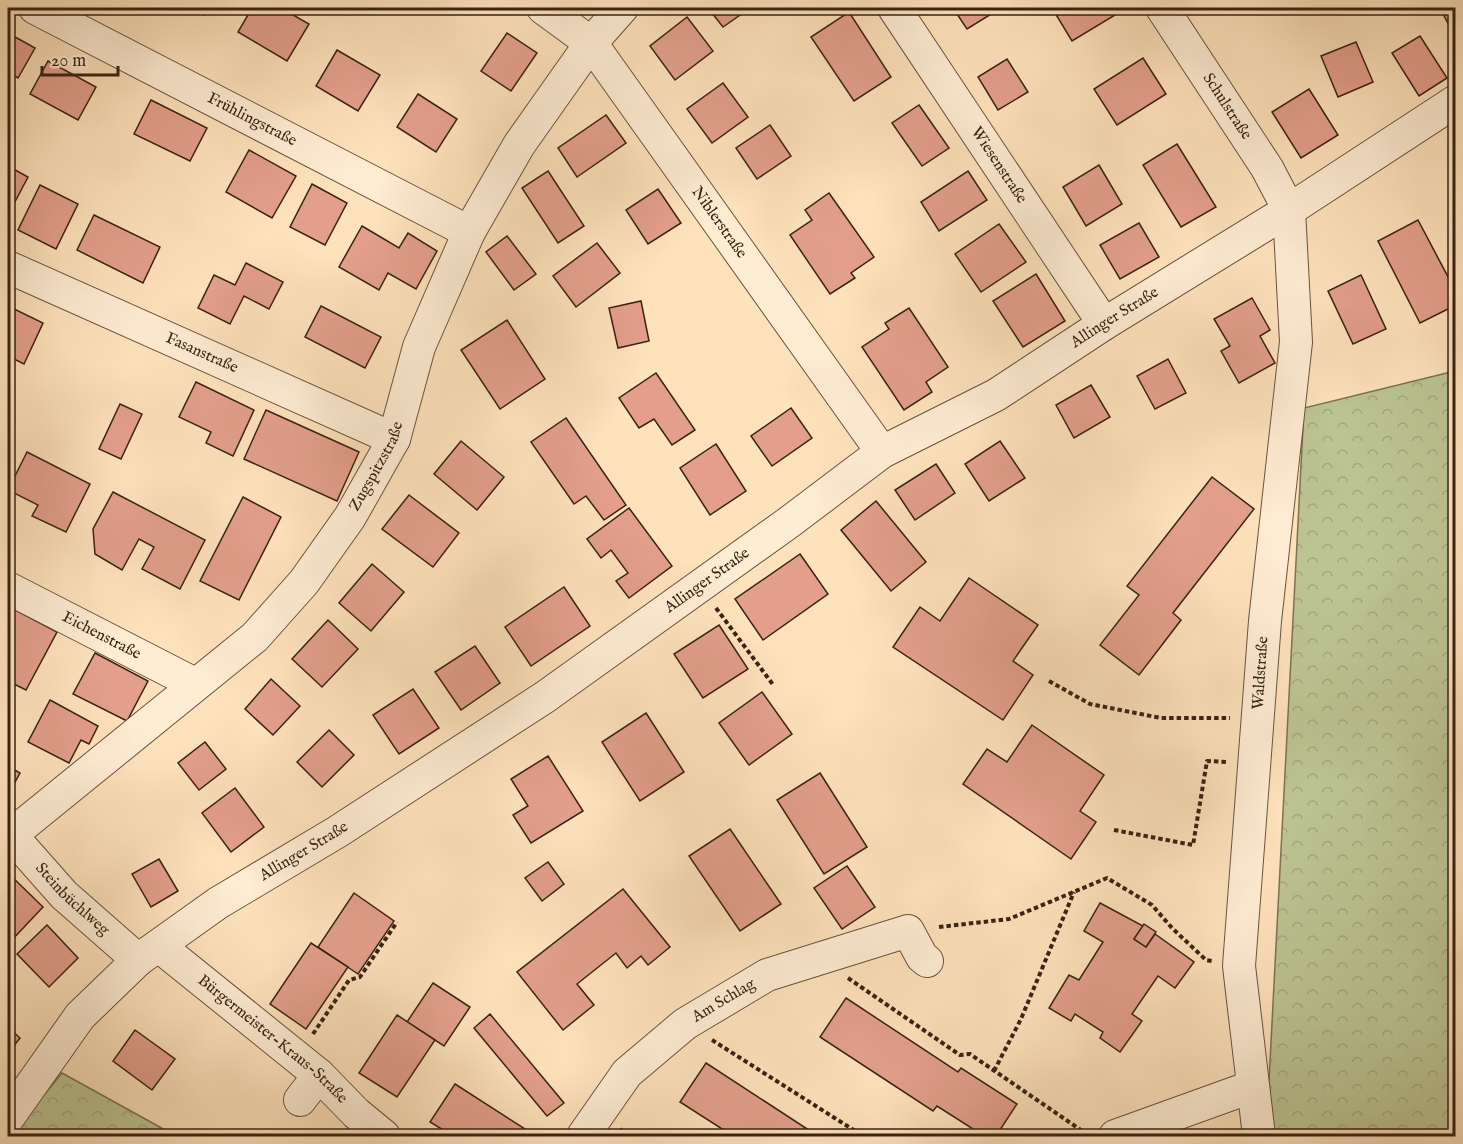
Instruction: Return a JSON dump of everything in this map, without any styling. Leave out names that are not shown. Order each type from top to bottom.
[{"type":"street","name":"Frühlingstraße","points":[[35,8],[469,232]]},
{"type":"street","name":"Niblerstraße","points":[[543,8],[591,43],[882,452]]},
{"type":"street","name":"Zugspitzstraße","points":[[9,835],[255,637],[304,582],[350,517],[394,439],[419,347],[469,232],[519,145],[591,43],[622,8]]},
{"type":"street","name":"Wiesenstraße","points":[[894,8],[1104,324]]},
{"type":"street","name":"Schulstraße","points":[[1162,8],[1267,168],[1289,210]]},
{"type":"street","name":"Allinger Straße","points":[[8,1118],[80,1016],[149,953],[218,903],[337,832],[545,698],[882,452],[996,395],[1104,324],[1289,210],[1455,101]]},
{"type":"street","name":"Waldstraße","points":[[1259,1137],[1251,1087],[1239,966],[1265,621],[1296,342],[1289,210]]},
{"type":"street","name":"Fasanstraße","points":[[8,267],[394,439]]},
{"type":"street","name":"Eichenstraße","points":[[8,588],[195,684]]},
{"type":"street","name":"Steinbüchlweg","points":[[9,835],[64,895],[149,953]]},
{"type":"street","name":"Am Schlag","points":[[583,1137],[627,1072],[685,1024],[767,975],[908,931]]},
{"type":"street","points":[[908,931],[922,957],[927,961]]},
{"type":"street","name":"Bürgermeister-Kraus-Straße","points":[[149,953],[308,1066],[384,1137]]},
{"type":"street","points":[[300,1100],[308,1066]]},
{"type":"street","points":[[1115,1137],[1251,1087]]},
{"type":"path","points":[[700,586],[774,686]]},
{"type":"path","points":[[1049,681],[1090,704],[1161,718],[1258,718]]},
{"type":"path","points":[[1114,830],[1192,845],[1206,760],[1254,765]]},
{"type":"path","points":[[908,931],[1009,919],[1107,878],[1152,905],[1172,928],[1206,960],[1239,966]]},
{"type":"path","points":[[994,1071],[1074,892]]},
{"type":"path","points":[[308,1066],[349,981],[360,977],[397,922]]},
{"type":"path","points":[[834,954],[844,976],[960,1055],[970,1054],[1091,1137]]},
{"type":"path","points":[[685,1024],[863,1137]]},
{"type":"green space","points":[[1455,371],[1455,1136],[1274,1136],[1268,1100],[1304,408]]},
{"type":"green space","points":[[62,1073],[176,1136],[10,1136]]},
{"type":"building","points":[[192,8],[208,8],[204,15]]},
{"type":"building","points":[[252,8],[281,8],[309,24],[287,61],[238,32]]},
{"type":"building","points":[[708,8],[750,8],[723,27]]},
{"type":"building","points":[[953,8],[1001,8],[967,29]]},
{"type":"building","points":[[1052,8],[1117,8],[1120,12],[1072,41]]},
{"type":"building","points":[[1440,8],[1456,8],[1456,39]]},
{"type":"building","points":[[849,12],[891,77],[854,101],[811,37]]},
{"type":"building","points":[[687,17],[713,51],[675,80],[650,46]]},
{"type":"building","points":[[8,33],[35,48],[18,78],[8,72]]},
{"type":"building","points":[[507,33],[537,53],[511,91],[481,71]]},
{"type":"building","points":[[1420,36],[1447,78],[1419,96],[1392,53]]},
{"type":"building","points":[[1356,42],[1373,82],[1338,97],[1321,56]]},
{"type":"building","points":[[337,50],[380,75],[358,111],[316,86]]},
{"type":"building","points":[[1143,58],[1166,94],[1117,125],[1094,89]]},
{"type":"building","points":[[1007,59],[1028,92],[998,110],[978,77]]},
{"type":"building","points":[[48,61],[96,87],[78,120],[30,94]]},
{"type":"building","points":[[723,83],[748,117],[712,143],[687,109]]},
{"type":"building","points":[[1309,89],[1338,135],[1301,158],[1272,112]]},
{"type":"building","points":[[418,94],[457,119],[436,152],[397,127]]},
{"type":"building","points":[[151,100],[207,128],[190,161],[134,134]]},
{"type":"building","points":[[919,105],[949,148],[922,166],[892,123]]},
{"type":"building","points":[[606,115],[626,143],[577,177],[558,148]]},
{"type":"building","points":[[770,125],[791,156],[757,179],[736,148]]},
{"type":"building","points":[[1177,144],[1216,207],[1181,227],[1143,165]]},
{"type":"building","points":[[249,150],[296,176],[272,218],[226,192]]},
{"type":"building","points":[[1099,165],[1122,204],[1086,226],[1063,187]]},
{"type":"building","points":[[8,166],[28,177],[8,215]]},
{"type":"building","points":[[548,171],[584,226],[558,243],[522,188]]},
{"type":"building","points":[[968,171],[987,200],[939,231],[921,202]]},
{"type":"building","points":[[312,184],[347,203],[325,245],[290,227]]},
{"type":"building","points":[[40,185],[78,204],[56,249],[18,230]]},
{"type":"building","points":[[658,189],[681,223],[648,244],[626,210]]},
{"type":"building","points":[[829,193],[874,257],[851,273],[855,278],[830,294],[790,235],[812,220],[805,210]]},
{"type":"building","points":[[94,215],[160,247],[143,283],[77,250]]},
{"type":"building","points":[[1418,220],[1456,292],[1456,305],[1420,323],[1378,241]]},
{"type":"building","points":[[1139,223],[1159,257],[1120,279],[1100,245]]},
{"type":"building","points":[[999,224],[1026,262],[981,292],[955,254]]},
{"type":"building","points":[[362,226],[399,248],[408,233],[437,251],[416,289],[388,273],[379,290],[339,267]]},
{"type":"building","points":[[507,236],[536,274],[514,290],[486,252]]},
{"type":"building","points":[[597,243],[620,273],[576,307],[553,276]]},
{"type":"building","points":[[246,263],[283,282],[269,309],[244,296],[230,324],[198,308],[214,275],[235,285]]},
{"type":"building","points":[[1036,274],[1065,321],[1023,347],[993,301]]},
{"type":"building","points":[[1361,275],[1386,329],[1353,344],[1328,291]]},
{"type":"building","points":[[1252,298],[1270,330],[1260,336],[1275,363],[1239,383],[1221,351],[1230,346],[1214,319]]},
{"type":"building","points":[[641,301],[649,341],[618,348],[609,308]]},
{"type":"building","points":[[8,306],[43,323],[24,364],[8,356]]},
{"type":"building","points":[[321,306],[381,337],[365,368],[305,337]]},
{"type":"building","points":[[909,308],[948,367],[926,382],[932,392],[904,410],[862,347],[889,329],[885,323]]},
{"type":"building","points":[[507,320],[545,379],[500,409],[461,350]]},
{"type":"building","points":[[1168,359],[1186,393],[1155,409],[1137,376]]},
{"type":"building","points":[[656,373],[695,430],[672,445],[654,419],[639,428],[619,398]]},
{"type":"building","points":[[196,382],[254,410],[233,456],[206,443],[211,432],[179,417]]},
{"type":"building","points":[[1091,385],[1110,417],[1074,438],[1056,405]]},
{"type":"building","points":[[120,404],[142,414],[121,459],[99,449]]},
{"type":"building","points":[[791,408],[812,438],[772,466],[751,436]]},
{"type":"building","points":[[266,410],[359,452],[337,501],[244,459]]},
{"type":"building","points":[[566,418],[626,505],[604,520],[586,496],[574,504],[531,442]]},
{"type":"building","points":[[461,441],[504,477],[477,510],[434,474]]},
{"type":"building","points":[[1000,441],[1025,478],[989,501],[965,464]]},
{"type":"building","points":[[716,444],[746,491],[710,515],[680,468]]},
{"type":"building","points":[[27,452],[90,484],[66,532],[32,516],[38,505],[8,490]]},
{"type":"building","points":[[936,464],[955,493],[915,520],[895,490]]},
{"type":"building","points":[[1212,477],[1254,509],[1173,613],[1181,620],[1139,675],[1100,645],[1139,595],[1127,586]]},
{"type":"building","points":[[113,492],[205,540],[180,589],[142,569],[154,547],[139,539],[122,570],[95,554],[93,529]]},
{"type":"building","points":[[409,495],[459,533],[433,567],[382,529]]},
{"type":"building","points":[[243,497],[281,517],[239,600],[200,581]]},
{"type":"building","points":[[876,501],[926,562],[891,591],[841,530]]},
{"type":"building","points":[[629,508],[672,566],[629,598],[616,581],[628,573],[611,550],[601,558],[587,539]]},
{"type":"building","points":[[800,554],[828,594],[763,640],[735,599]]},
{"type":"building","points":[[372,564],[404,592],[371,631],[339,603]]},
{"type":"building","points":[[969,578],[1038,625],[1013,661],[1033,675],[1003,720],[893,647],[920,607],[940,621]]},
{"type":"building","points":[[564,587],[590,626],[531,666],[505,627]]},
{"type":"building","points":[[8,606],[57,632],[26,690],[8,681]]},
{"type":"building","points":[[328,620],[358,649],[322,687],[292,659]]},
{"type":"building","points":[[719,625],[748,669],[703,698],[674,654]]},
{"type":"building","points":[[475,646],[500,683],[461,710],[435,672]]},
{"type":"building","points":[[95,653],[148,681],[127,721],[73,694]]},
{"type":"building","points":[[271,679],[300,706],[273,735],[245,709]]},
{"type":"building","points":[[413,689],[439,728],[399,754],[373,715]]},
{"type":"building","points":[[762,692],[792,734],[749,765],[719,723]]},
{"type":"building","points":[[50,700],[98,726],[89,744],[81,740],[69,763],[28,742]]},
{"type":"building","points":[[646,713],[684,772],[640,801],[602,742]]},
{"type":"building","points":[[1032,725],[1104,775],[1080,811],[1096,822],[1071,859],[963,784],[987,749],[1007,762]]},
{"type":"building","points":[[329,730],[354,755],[322,787],[297,762]]},
{"type":"building","points":[[205,742],[226,769],[199,790],[178,763]]},
{"type":"building","points":[[548,756],[583,811],[531,843],[513,815],[528,806],[511,779]]},
{"type":"building","points":[[8,766],[20,773],[8,795]]},
{"type":"building","points":[[820,773],[867,847],[824,874],[777,800]]},
{"type":"building","points":[[235,788],[264,827],[231,852],[202,813]]},
{"type":"building","points":[[730,829],[781,904],[740,931],[689,856]]},
{"type":"building","points":[[159,859],[178,891],[151,907],[132,874]]},
{"type":"building","points":[[548,862],[564,884],[542,901],[525,878]]},
{"type":"building","points":[[847,866],[875,907],[842,929],[814,888]]},
{"type":"building","points":[[8,873],[43,907],[8,944]]},
{"type":"building","points":[[623,889],[670,947],[648,965],[641,956],[627,968],[616,953],[577,984],[594,1005],[563,1030],[517,972]]},
{"type":"building","points":[[354,893],[394,921],[358,974],[318,947]]},
{"type":"building","points":[[1100,903],[1143,926],[1134,939],[1146,947],[1155,934],[1194,962],[1175,988],[1158,976],[1132,1014],[1142,1021],[1120,1052],[1100,1038],[1103,1032],[1075,1014],[1071,1021],[1049,1008],[1069,975],[1079,980],[1103,942],[1084,931]]},
{"type":"building","points":[[1144,924],[1156,932],[1146,947],[1134,939]]},
{"type":"building","points":[[47,925],[78,958],[49,987],[17,954]]},
{"type":"building","points":[[311,943],[348,967],[306,1029],[270,1004]]},
{"type":"building","points":[[433,983],[470,1007],[444,1046],[407,1022]]},
{"type":"building","points":[[846,998],[958,1072],[961,1068],[1017,1104],[996,1136],[984,1136],[937,1106],[933,1111],[820,1037]]},
{"type":"building","points":[[490,1014],[564,1103],[547,1116],[474,1028]]},
{"type":"building","points":[[397,1015],[435,1040],[397,1097],[359,1073]]},
{"type":"building","points":[[8,1027],[20,1038],[8,1053]]},
{"type":"building","points":[[135,1030],[175,1059],[152,1090],[113,1061]]},
{"type":"building","points":[[706,1063],[818,1136],[733,1136],[680,1102]]},
{"type":"building","points":[[455,1084],[536,1136],[453,1136],[430,1122]]}]
